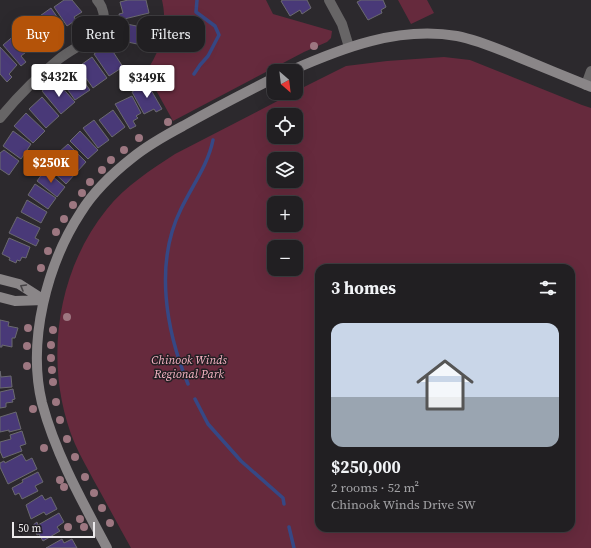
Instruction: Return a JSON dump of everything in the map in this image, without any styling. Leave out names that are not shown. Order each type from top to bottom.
[{"type":"street","points":[[0,118],[30,85],[60,58],[98,32],[103,24],[103,12],[97,0]]},
{"type":"street","points":[[329,0],[342,24],[350,46]]},
{"type":"street","points":[[303,66],[350,46],[416,34],[458,36],[491,46],[588,86],[591,71]]},
{"type":"street","points":[[107,548],[64,464],[48,424],[42,401],[38,373],[38,342],[44,300],[50,276],[63,243],[81,212],[101,186],[133,157],[168,134],[267,82]]},
{"type":"street","points":[[0,279],[19,284],[44,300]]},
{"type":"street","points":[[0,298],[15,301],[44,300]]},
{"type":"green space","points":[[162,0],[266,0],[273,14],[332,31],[331,38],[327,42],[281,64],[267,64],[267,71],[173,121],[146,72],[157,52],[205,52],[205,16],[164,16]]},
{"type":"green space","points":[[398,0],[427,0],[434,13],[411,24]]},
{"type":"green space","name":"Chinook Winds Regional Park","points":[[444,57],[470,60],[591,108],[591,548],[131,548],[75,444],[65,415],[59,384],[57,353],[60,322],[66,291],[76,262],[89,234],[107,209],[122,193],[139,179],[175,154],[279,100],[303,100],[303,88],[346,66],[387,61]]},
{"type":"building","points":[[64,0],[72,0],[82,12],[76,16],[72,16],[72,23],[67,26],[64,22],[64,16],[60,16],[54,7]]},
{"type":"building","points":[[128,0],[146,0],[149,13],[129,18],[129,16],[119,16],[119,14],[123,13],[120,2]]},
{"type":"building","points":[[307,0],[311,8],[302,14],[300,10],[290,16],[281,1]]},
{"type":"building","points":[[361,0],[383,0],[386,7],[381,10],[382,13],[368,20],[357,2]]},
{"type":"building","points":[[51,8],[56,16],[40,16]]},
{"type":"building","points":[[129,24],[137,26],[137,44],[129,42]]},
{"type":"building","points":[[12,37],[12,52],[26,52],[21,56],[26,62],[21,66],[3,45]]},
{"type":"building","points":[[0,47],[17,65],[9,74],[12,77],[7,82],[0,74]]},
{"type":"building","points":[[97,52],[113,52],[123,67],[109,76],[94,54]]},
{"type":"building","points":[[92,57],[107,78],[93,88],[78,67]]},
{"type":"building","points":[[75,69],[90,90],[75,100],[60,79]]},
{"type":"building","points":[[58,83],[75,102],[61,114],[42,91],[47,87],[50,90]]},
{"type":"building","points":[[147,83],[162,109],[156,112],[154,109],[144,114],[132,92]]},
{"type":"building","points":[[132,96],[141,113],[136,116],[138,118],[133,121],[136,126],[130,129],[115,104]]},
{"type":"building","points":[[42,97],[59,116],[46,128],[29,109]]},
{"type":"building","points":[[113,110],[125,127],[112,137],[99,120]]},
{"type":"building","points":[[26,113],[45,131],[33,143],[14,126]]},
{"type":"building","points":[[94,120],[109,140],[98,148],[83,128]]},
{"type":"building","points":[[13,131],[31,144],[21,159],[3,146]]},
{"type":"building","points":[[80,131],[98,150],[88,159],[70,141]]},
{"type":"building","points":[[68,144],[86,162],[77,172],[58,153]]},
{"type":"building","points":[[4,150],[19,161],[9,175],[0,169],[0,153]]},
{"type":"building","points":[[58,158],[75,174],[66,184],[44,163],[48,160],[52,164]]},
{"type":"building","points":[[45,170],[65,187],[57,197],[37,181]]},
{"type":"building","points":[[35,184],[56,198],[48,209],[28,195]]},
{"type":"building","points":[[27,200],[47,212],[41,223],[21,212]]},
{"type":"building","points":[[17,217],[40,228],[35,238],[39,240],[36,246],[9,233]]},
{"type":"building","points":[[9,238],[30,247],[26,258],[22,257],[20,261],[17,260],[16,263],[9,260],[10,258],[2,254]]},
{"type":"building","points":[[0,320],[9,322],[8,326],[18,328],[15,338],[12,338],[12,347],[2,345],[2,347],[0,347]]},
{"type":"building","points":[[0,371],[1,377],[11,376],[12,387],[0,388]]},
{"type":"building","points":[[13,389],[15,399],[12,400],[13,402],[6,403],[6,407],[0,408],[0,392]]},
{"type":"building","points":[[16,412],[21,429],[9,432],[9,430],[0,432],[0,417]]},
{"type":"building","points":[[22,431],[26,444],[20,446],[22,451],[3,458],[0,451],[0,442],[11,439],[10,435]]},
{"type":"building","points":[[22,454],[26,461],[32,458],[37,469],[8,484],[0,467],[0,463],[4,461],[5,463]]},
{"type":"building","points":[[38,472],[43,482],[35,486],[38,491],[22,499],[19,493],[15,495],[12,488],[23,482],[22,480]]},
{"type":"building","points":[[42,495],[45,500],[51,497],[57,509],[46,515],[44,512],[31,519],[26,505]]},
{"type":"building","points":[[59,513],[64,522],[57,527],[60,531],[43,541],[39,534],[37,535],[33,525],[37,522],[38,525]]},
{"type":"building","points":[[62,539],[64,543],[72,539],[77,548],[46,548]]},
{"type":"waterway","points":[[194,74],[208,56],[219,35],[215,26],[196,12],[197,0]]},
{"type":"waterway","points":[[188,384],[180,363],[169,320],[166,297],[168,252],[173,230],[181,209],[204,167],[213,140]]},
{"type":"waterway","points":[[195,399],[208,424],[241,461],[283,498],[284,504]]},
{"type":"waterway","points":[[289,527],[294,548]]}]
